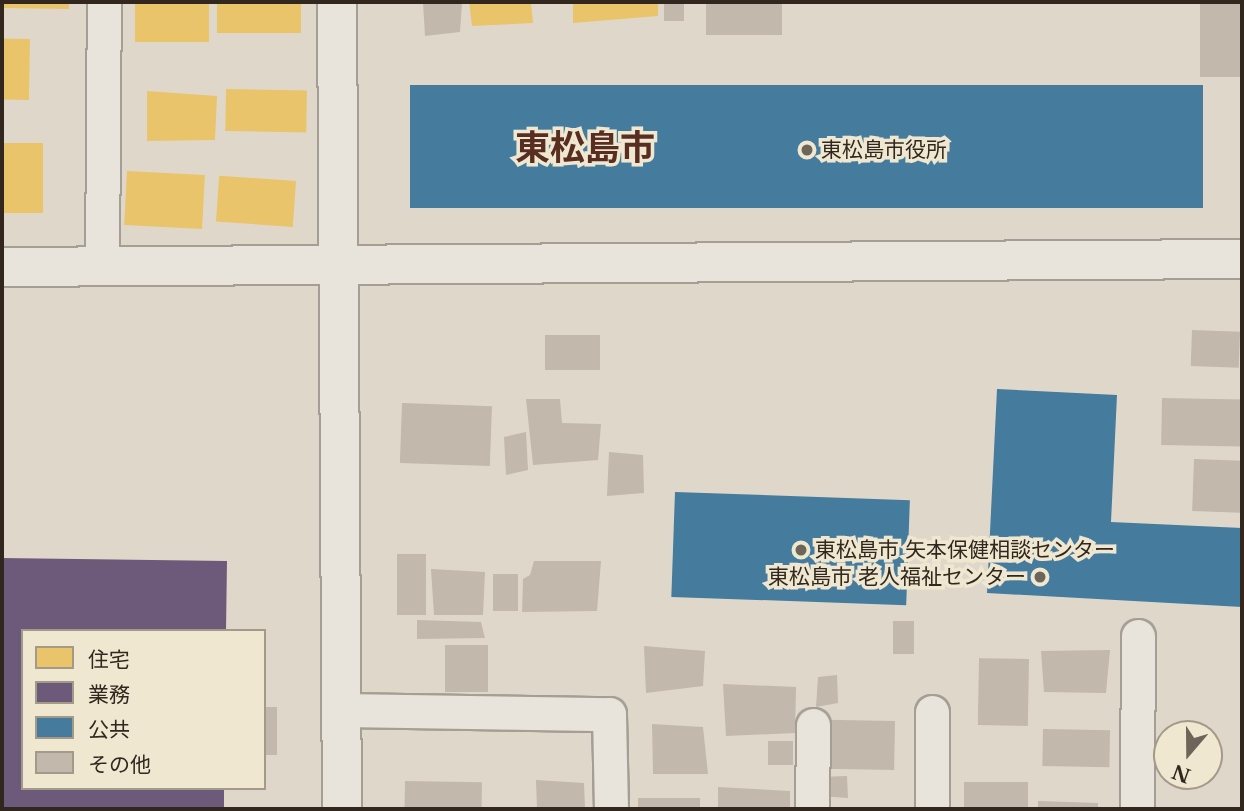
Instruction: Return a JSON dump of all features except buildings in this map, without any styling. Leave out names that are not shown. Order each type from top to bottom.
[{"type":"street","points":[[102,268],[103,2]]},
{"type":"street","points":[[337,2],[337,266],[344,710],[342,809]]},
{"type":"street","points":[[2,267],[1242,260]]},
{"type":"street","points":[[1137,809],[1138,636]]},
{"type":"street","points":[[344,710],[609,714],[611,809]]},
{"type":"street","points":[[932,712],[932,809]]},
{"type":"street","points":[[812,809],[813,725]]},
{"type":"place","name":"東松島市役所","points":[[807,150]]},
{"type":"place","name":"東松島市 矢本保健相談センター","points":[[801,550]]},
{"type":"place","name":"東松島市 老人福祉センター","points":[[1040,577]]},
{"type":"district","name":"東松島市","points":[[585,148]]}]
